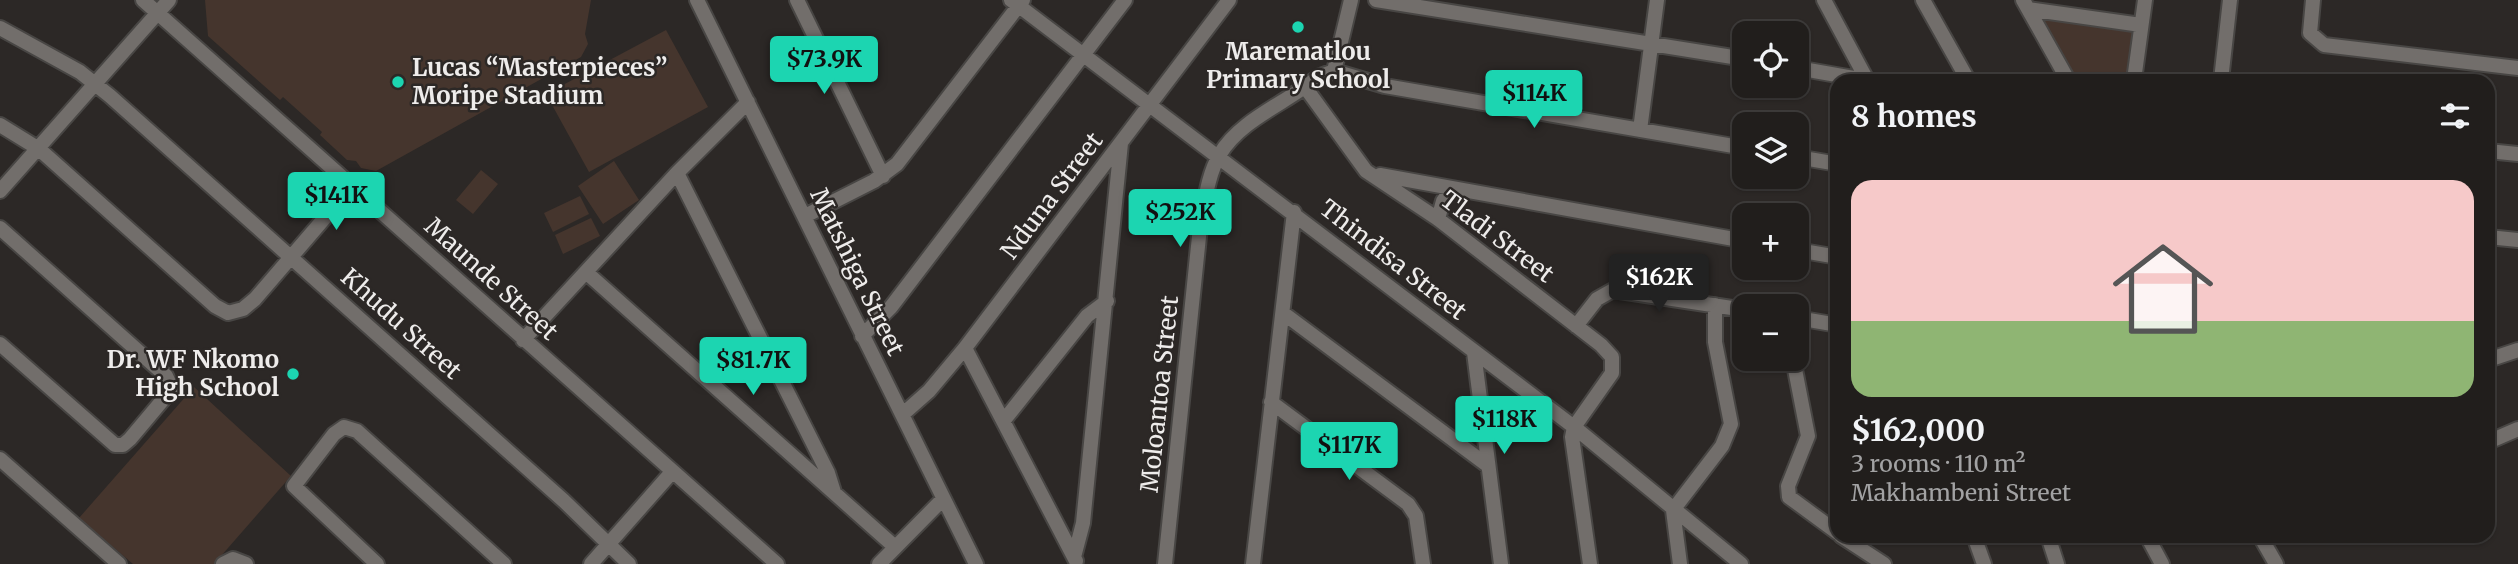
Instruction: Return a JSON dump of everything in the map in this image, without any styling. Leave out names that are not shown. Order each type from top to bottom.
[{"type":"street","name":"Maunde Street","points":[[143,0],[777,564]]},
{"type":"street","points":[[0,191],[169,0]]},
{"type":"street","name":"Matshiga Street","points":[[697,0],[976,564]]},
{"type":"street","points":[[797,0],[883,176]]},
{"type":"street","points":[[862,336],[891,307],[1125,0]]},
{"type":"street","name":"Nduna Street","points":[[903,414],[929,391],[965,348],[1229,0]]},
{"type":"street","points":[[1351,0],[1334,71],[1385,86],[1732,146]]},
{"type":"street","points":[[1376,0],[1732,57]]},
{"type":"street","points":[[1640,130],[1657,0]]},
{"type":"street","points":[[1824,0],[1863,74]]},
{"type":"street","points":[[1923,0],[1965,74]]},
{"type":"street","points":[[2135,74],[2145,0]]},
{"type":"street","points":[[2222,74],[2230,0]]},
{"type":"street","points":[[2314,0],[2310,33],[2324,45],[2518,68]]},
{"type":"street","points":[[805,216],[883,176],[906,154],[1017,2]]},
{"type":"street","name":"Thindisa Street","points":[[1017,2],[1574,427],[1741,564]]},
{"type":"street","points":[[2026,5],[2141,25]]},
{"type":"street","points":[[2026,5],[2065,74]]},
{"type":"street","name":"Khudu Street","points":[[0,28],[60,60],[95,84],[292,256],[629,564]]},
{"type":"street","points":[[1809,70],[1832,74]]},
{"type":"street","name":"Moloantoa Street","points":[[1165,564],[1200,227],[1209,180],[1219,156],[1244,129],[1306,88],[1318,77],[1334,71]]},
{"type":"street","name":"Tladi Street","points":[[1306,88],[1362,166],[1371,174],[1438,219],[1607,351],[1614,366],[1608,380],[1574,427]]},
{"type":"street","points":[[523,340],[677,173],[748,102]]},
{"type":"street","points":[[0,125],[39,149],[222,311],[235,313],[249,305],[353,185]]},
{"type":"street","points":[[1075,561],[1082,533],[1121,143]]},
{"type":"street","points":[[2495,152],[2518,154]]},
{"type":"street","points":[[1809,159],[1830,163]]},
{"type":"street","points":[[677,173],[828,473],[835,493]]},
{"type":"street","points":[[1371,174],[1732,239]]},
{"type":"street","points":[[1438,219],[1443,201],[1451,190]]},
{"type":"street","points":[[1253,564],[1294,212]]},
{"type":"street","points":[[0,228],[170,381],[170,393],[127,442],[115,445],[0,344]]},
{"type":"street","points":[[2495,238],[2518,240]]},
{"type":"street","points":[[1809,252],[1830,256]]},
{"type":"street","points":[[587,273],[895,547]]},
{"type":"street","points":[[1576,326],[1597,299],[1613,290],[1732,308]]},
{"type":"street","points":[[1005,419],[1087,316],[1107,301]]},
{"type":"street","points":[[1680,564],[1672,510],[1722,446],[1731,424],[1715,342],[1715,305]]},
{"type":"street","points":[[1283,313],[1487,465]]},
{"type":"street","points":[[1809,320],[1830,324]]},
{"type":"street","points":[[965,348],[1005,419],[1075,561]]},
{"type":"street","points":[[2495,357],[2518,349]]},
{"type":"street","points":[[1474,352],[1501,564]]},
{"type":"street","points":[[1795,371],[1808,436],[1788,486],[1789,497],[1830,527]]},
{"type":"street","points":[[1271,402],[1408,504],[1416,516],[1423,564]]},
{"type":"street","points":[[377,564],[295,489],[295,482],[317,454],[336,431],[344,427],[353,428],[504,564]]},
{"type":"street","points":[[1574,427],[1572,437],[1590,564]]},
{"type":"street","points":[[2495,439],[2518,429]]},
{"type":"street","points":[[0,459],[119,564]]},
{"type":"street","points":[[591,564],[672,472]]},
{"type":"street","points":[[879,564],[943,499]]},
{"type":"street","points":[[1852,543],[1884,564]]},
{"type":"street","points":[[1976,543],[1983,564]]},
{"type":"street","points":[[2050,543],[2057,564]]},
{"type":"street","points":[[2151,543],[2162,564]]},
{"type":"street","points":[[2264,543],[2276,564]]},
{"type":"street","points":[[223,564],[233,559],[246,564]]},
{"type":"shaded area","name":"Lucas “Masterpieces” Moripe Stadium","points":[[205,0],[591,0],[585,34],[588,44],[581,57],[376,171],[361,168],[356,161],[347,160],[320,135],[322,132],[283,97],[280,100],[208,36]]},
{"type":"shaded area","points":[[2046,17],[2135,32],[2130,74],[2070,74],[2041,23]]},
{"type":"shaded area","points":[[666,30],[708,107],[589,172],[546,94]]},
{"type":"shaded area","points":[[614,161],[639,200],[603,224],[578,186]]},
{"type":"shaded area","points":[[481,170],[498,184],[473,214],[456,200]]},
{"type":"shaded area","points":[[580,196],[589,214],[553,232],[544,213]]},
{"type":"shaded area","points":[[591,218],[600,236],[563,254],[555,235]]},
{"type":"shaded area","points":[[194,387],[291,476],[214,564],[133,564],[79,518]]},
{"type":"place","name":"Marematlou Primary School","points":[[1298,27]]},
{"type":"place","name":"Lucas “Masterpieces” Moripe Stadium","points":[[398,82]]},
{"type":"place","name":"Dr. WF Nkomo High School","points":[[293,374]]}]
